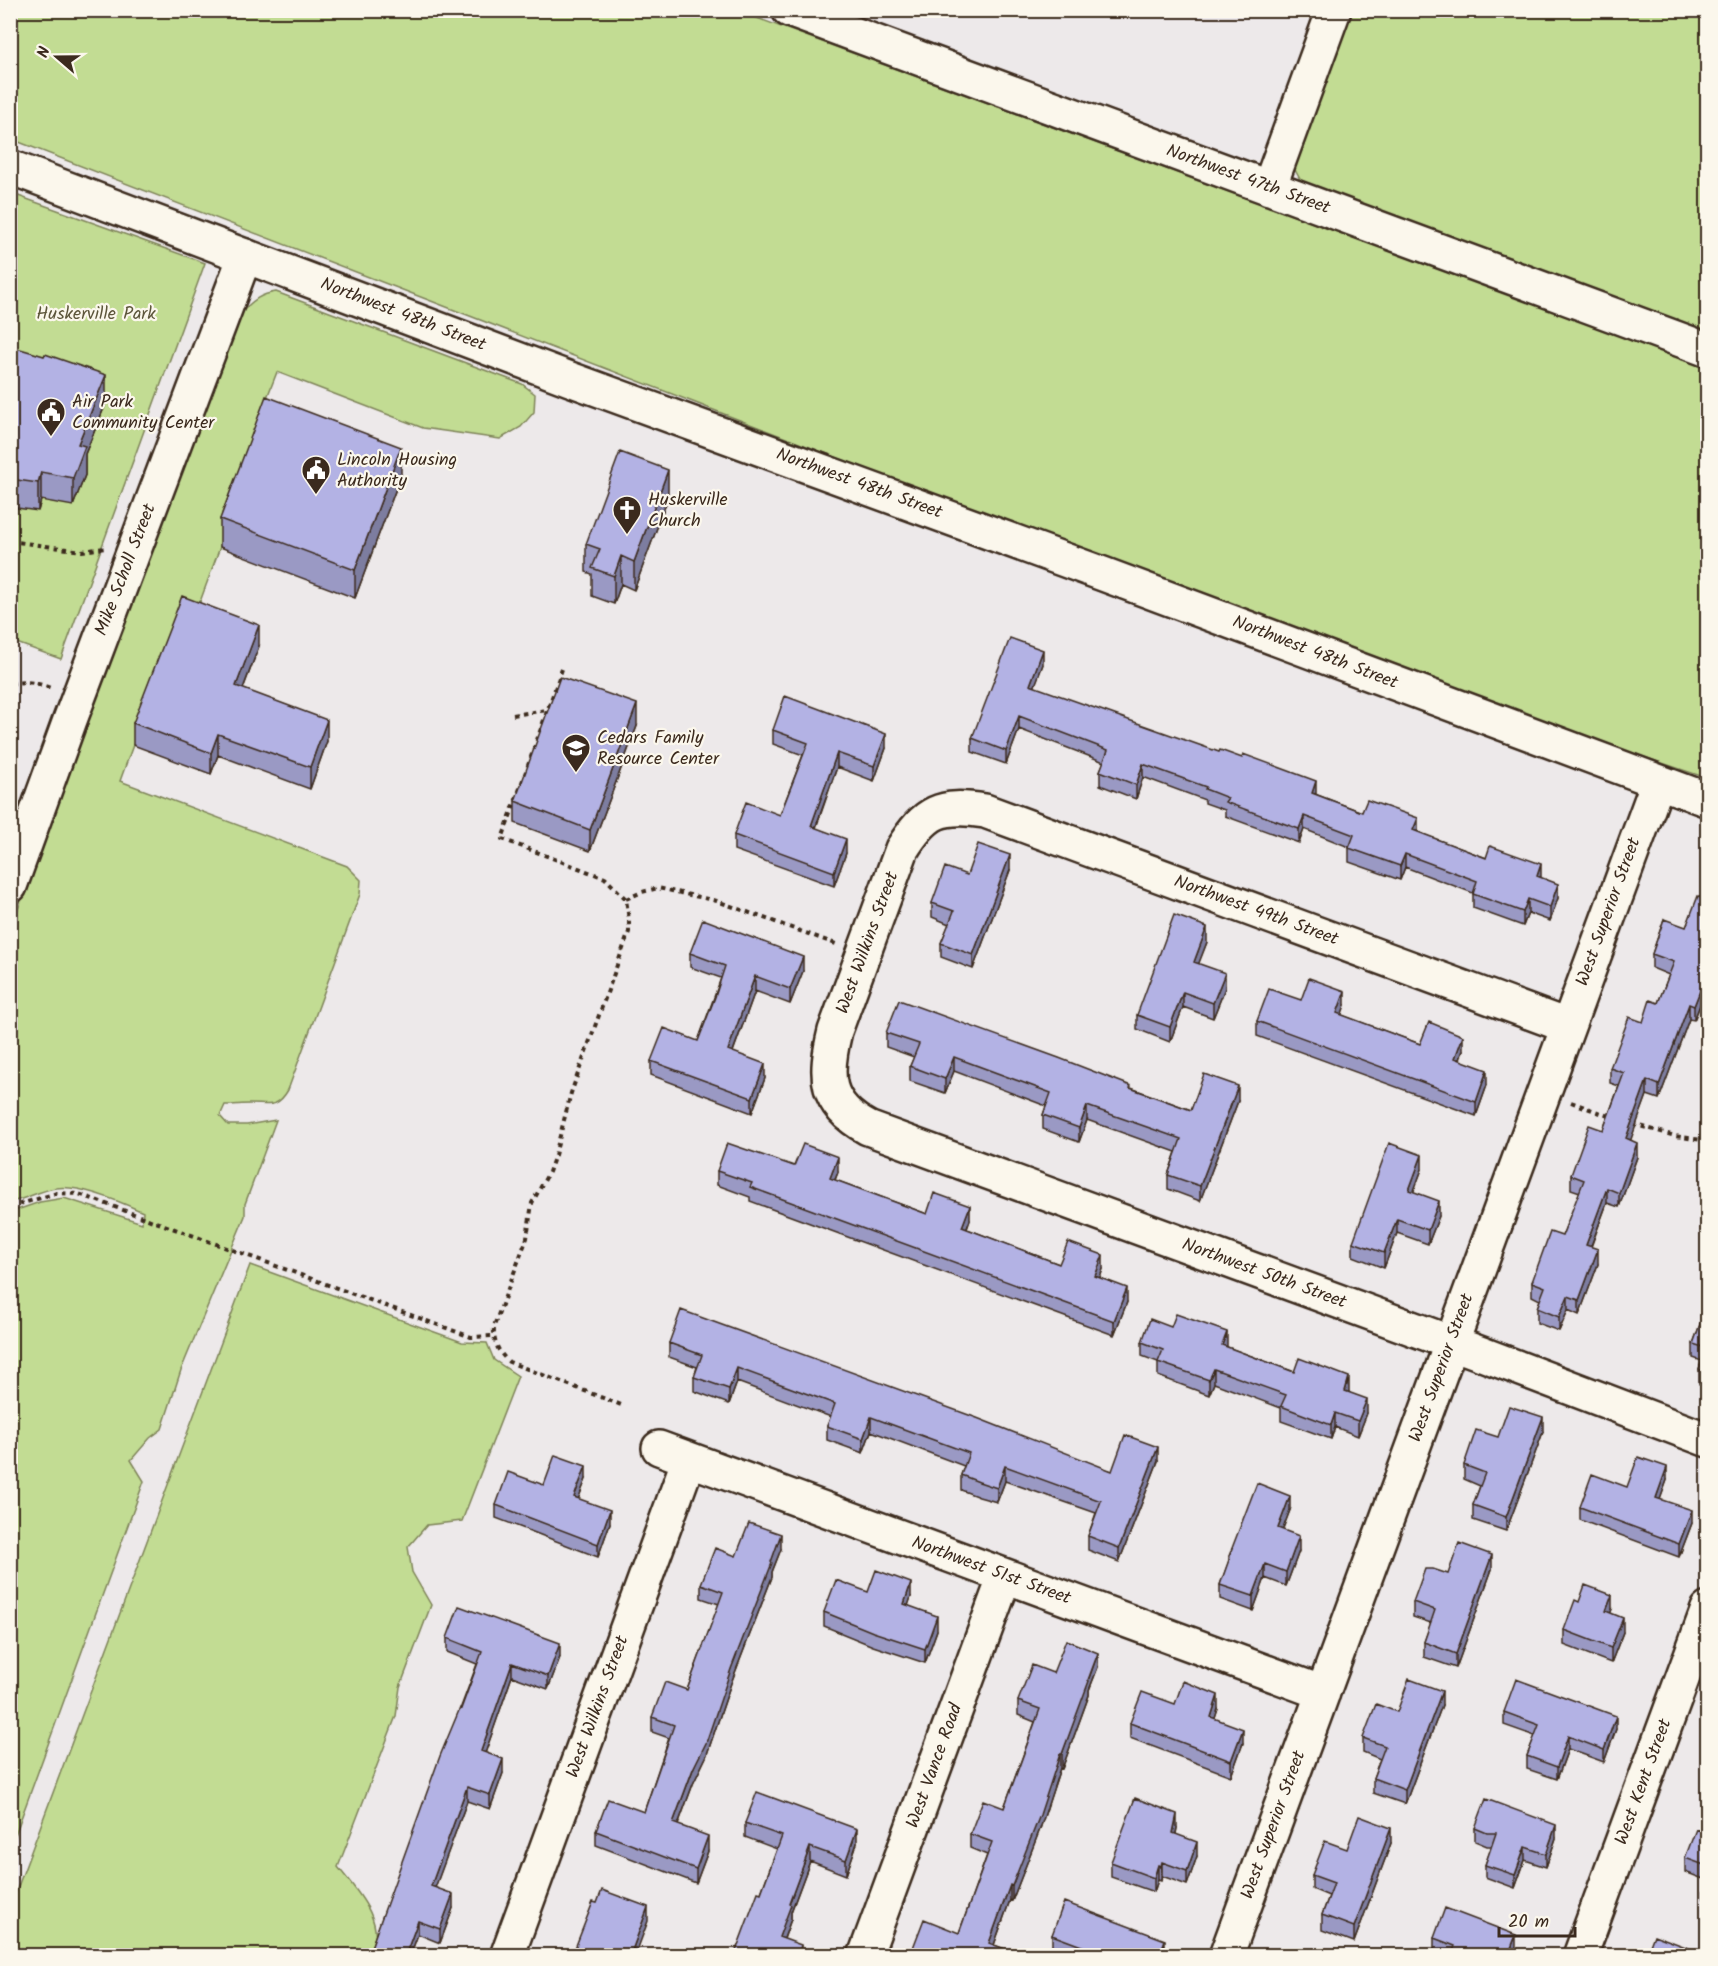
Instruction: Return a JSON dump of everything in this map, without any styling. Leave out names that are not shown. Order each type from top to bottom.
[{"type":"street","name":"Northwest 47th Street","points":[[789,10],[833,18],[1269,188],[1707,350]]},
{"type":"street","points":[[1269,188],[1334,10]]},
{"type":"street","name":"Northwest 48th Street","points":[[10,167],[570,379],[1103,574],[1707,800]]},
{"type":"street","name":"Mike Scholl Street","points":[[10,886],[245,256]]},
{"type":"street","name":"West Superior Street","points":[[1226,1956],[1658,782]]},
{"type":"street","name":"Northwest 49th Street","points":[[943,810],[959,807],[985,811],[1568,1026]]},
{"type":"street","name":"West Wilkins Street","points":[[831,1093],[828,1062],[835,1031],[902,849],[916,826],[943,810]]},
{"type":"street","name":"Northwest 50th Street","points":[[831,1093],[842,1110],[854,1121],[868,1128],[1707,1440]]},
{"type":"street","name":"Northwest 51st Street","points":[[659,1448],[1323,1693]]},
{"type":"street","name":"West Wilkins Street","points":[[507,1956],[689,1459]]},
{"type":"street","name":"West Vance Road","points":[[865,1956],[1005,1576]]},
{"type":"street","name":"West Kent Street","points":[[1580,1956],[1707,1609]]},
{"type":"path","points":[[10,541],[82,551],[106,548]]},
{"type":"path","points":[[562,669],[502,839],[605,878],[626,899],[629,920],[626,943],[571,1093],[555,1155],[549,1172],[532,1203],[527,1238],[494,1326],[494,1336],[499,1352],[509,1362],[624,1406]]},
{"type":"path","points":[[10,684],[23,681],[53,689]]},
{"type":"path","points":[[513,716],[547,710]]},
{"type":"path","points":[[626,899],[658,888],[674,890],[697,898],[717,901],[840,945]]},
{"type":"path","points":[[1543,1091],[1619,1120]]},
{"type":"path","points":[[1631,1124],[1675,1136],[1707,1141]]},
{"type":"path","points":[[10,1207],[57,1193],[79,1194],[471,1337],[494,1336]]},
{"type":"green space","points":[[10,11],[738,11],[1707,368],[1707,778],[1584,737],[851,463],[11,139]]},
{"type":"green space","points":[[1347,11],[1707,11],[1707,341],[1302,183],[1294,168]]},
{"type":"green space","name":"Huskerville Park","points":[[10,193],[205,263],[61,659],[11,641]]},
{"type":"green space","points":[[276,292],[522,384],[535,394],[534,412],[521,427],[500,439],[423,428],[277,372],[222,513],[231,517],[193,621],[133,745],[120,781],[347,866],[361,880],[360,894],[288,1090],[280,1100],[272,1104],[225,1105],[220,1116],[228,1125],[247,1125],[276,1120],[245,1204],[245,1216],[181,1370],[162,1429],[150,1438],[131,1460],[144,1481],[11,1846],[11,1212],[40,1202],[64,1198],[142,1223],[143,1212],[100,1195],[66,1187],[50,1189],[11,1202],[11,928],[240,310],[243,311],[262,296]]},
{"type":"green space","points":[[250,1265],[462,1342],[487,1343],[494,1360],[518,1376],[462,1521],[427,1525],[408,1547],[412,1572],[431,1605],[400,1687],[396,1716],[338,1867],[361,1897],[373,1919],[375,1943],[371,1955],[11,1955],[10,1908]]},
{"type":"building","name":"Air Park Community Center","points":[[10,346],[44,356],[45,354],[106,375],[78,444],[85,446],[73,478],[41,472],[38,483],[10,479]]},
{"type":"building","name":"Lincoln Housing Authority","points":[[266,396],[401,447],[355,570],[220,519]]},
{"type":"building","name":"Huskerville Church","points":[[620,452],[668,470],[634,562],[621,556],[614,576],[592,568],[600,549],[586,544]]},
{"type":"building","points":[[182,596],[259,625],[236,686],[327,720],[310,767],[218,734],[211,753],[133,723]]},
{"type":"building","points":[[1010,638],[1043,650],[1030,685],[1219,752],[1220,750],[1242,758],[1243,754],[1316,781],[1312,793],[1362,812],[1367,800],[1418,818],[1413,830],[1486,858],[1490,846],[1541,864],[1537,876],[1558,884],[1550,907],[1528,899],[1523,912],[1473,894],[1477,881],[1405,854],[1400,866],[1349,848],[1354,835],[1304,816],[1299,829],[1225,802],[1228,798],[1205,789],[1206,787],[1143,764],[1136,785],[1100,771],[1108,750],[1019,716],[1006,751],[972,738]]},
{"type":"building","name":"Cedars Family Resource Center","points":[[560,677],[637,704],[590,830],[515,801]]},
{"type":"building","points":[[785,696],[886,734],[874,766],[837,753],[811,826],[846,839],[834,872],[734,835],[746,802],[780,815],[808,743],[773,730]]},
{"type":"building","points":[[978,844],[1010,855],[973,955],[941,943],[954,911],[932,903],[945,867],[967,875]]},
{"type":"building","points":[[1698,896],[1707,899],[1707,973],[1694,1006],[1689,1004],[1659,1085],[1647,1080],[1626,1138],[1637,1143],[1619,1193],[1607,1188],[1586,1245],[1598,1249],[1579,1300],[1568,1296],[1559,1317],[1537,1308],[1545,1287],[1532,1282],[1550,1232],[1562,1236],[1584,1180],[1571,1175],[1589,1125],[1603,1130],[1624,1073],[1610,1068],[1629,1017],[1643,1022],[1650,1000],[1658,1003],[1674,962],[1652,954],[1664,919],[1686,927]]},
{"type":"building","points":[[1174,915],[1207,927],[1194,962],[1225,973],[1213,1003],[1183,992],[1170,1027],[1137,1015]]},
{"type":"building","points":[[703,919],[803,957],[790,989],[755,976],[728,1050],[765,1064],[752,1098],[651,1061],[664,1028],[698,1041],[715,997],[725,966],[690,953]]},
{"type":"building","points":[[1309,978],[1345,991],[1337,1013],[1420,1044],[1429,1022],[1463,1036],[1455,1058],[1487,1070],[1476,1102],[1257,1021],[1269,989],[1301,1000]]},
{"type":"building","points":[[899,1000],[1059,1058],[1131,1086],[1130,1088],[1191,1110],[1204,1074],[1238,1086],[1200,1186],[1168,1175],[1181,1139],[1087,1106],[1079,1128],[1043,1115],[1051,1093],[954,1057],[945,1079],[910,1066],[919,1044],[886,1033]]},
{"type":"building","points":[[727,1143],[794,1166],[803,1144],[838,1157],[830,1178],[927,1214],[934,1193],[970,1206],[962,1227],[1059,1264],[1068,1242],[1103,1255],[1095,1276],[1127,1288],[1114,1321],[750,1187],[752,1183],[717,1171]]},
{"type":"building","points":[[1389,1143],[1422,1155],[1409,1190],[1439,1201],[1428,1230],[1397,1219],[1384,1253],[1353,1242]]},
{"type":"building","points":[[1707,1305],[1707,1373],[1699,1369],[1706,1348],[1693,1344]]},
{"type":"building","points":[[681,1310],[977,1418],[1112,1471],[1125,1435],[1158,1447],[1119,1548],[1088,1536],[1101,1501],[1005,1466],[997,1488],[979,1482],[961,1475],[969,1453],[871,1417],[863,1439],[827,1426],[835,1404],[737,1368],[729,1389],[694,1377],[702,1355],[669,1343]]},
{"type":"building","points":[[1176,1314],[1227,1332],[1222,1345],[1294,1372],[1299,1358],[1349,1377],[1345,1391],[1367,1399],[1358,1421],[1335,1413],[1331,1425],[1281,1406],[1286,1395],[1214,1369],[1209,1380],[1158,1362],[1163,1350],[1142,1342],[1150,1319],[1171,1327]]},
{"type":"building","points":[[1509,1406],[1543,1417],[1506,1517],[1473,1505],[1485,1473],[1464,1465],[1476,1430],[1498,1437]]},
{"type":"building","points":[[555,1455],[586,1466],[574,1497],[610,1510],[598,1544],[496,1505],[508,1472],[544,1485]]},
{"type":"building","points":[[1638,1457],[1667,1467],[1656,1498],[1692,1510],[1679,1544],[1580,1507],[1592,1474],[1627,1487]]},
{"type":"building","points":[[1257,1483],[1290,1496],[1278,1528],[1299,1536],[1286,1572],[1265,1564],[1253,1596],[1220,1585]]},
{"type":"building","points":[[749,1523],[781,1534],[706,1743],[693,1769],[673,1823],[708,1836],[696,1869],[596,1831],[608,1799],[644,1812],[674,1725],[652,1717],[665,1682],[687,1690],[723,1592],[701,1584],[715,1548],[736,1556]]},
{"type":"building","points":[[1459,1543],[1492,1555],[1456,1654],[1424,1642],[1435,1610],[1413,1602],[1425,1569],[1448,1574]]},
{"type":"building","points":[[876,1570],[911,1583],[904,1604],[937,1616],[925,1649],[873,1632],[824,1612],[836,1580],[868,1592]]},
{"type":"building","points":[[1585,1585],[1612,1595],[1606,1611],[1623,1618],[1611,1648],[1564,1630],[1575,1600],[1579,1602]]},
{"type":"building","points":[[459,1606],[560,1643],[548,1676],[512,1663],[481,1751],[503,1759],[490,1795],[467,1787],[431,1886],[453,1894],[440,1929],[418,1921],[405,1956],[368,1956],[440,1756],[461,1709],[482,1652],[447,1638]]},
{"type":"building","points":[[1066,1640],[1098,1653],[1040,1815],[1012,1886],[1010,1885],[989,1943],[1023,1956],[919,1956],[911,1953],[924,1919],[959,1933],[992,1842],[970,1834],[983,1800],[1004,1808],[1040,1709],[1018,1701],[1032,1665],[1053,1673]]},
{"type":"building","points":[[1409,1679],[1442,1691],[1405,1790],[1373,1778],[1385,1746],[1363,1738],[1376,1704],[1397,1712]]},
{"type":"building","points":[[1516,1679],[1616,1716],[1604,1750],[1568,1736],[1557,1767],[1527,1756],[1539,1725],[1504,1712]]},
{"type":"building","points":[[1183,1681],[1218,1695],[1211,1717],[1243,1729],[1231,1761],[1130,1723],[1142,1692],[1175,1704]]},
{"type":"building","points":[[757,1792],[857,1829],[846,1860],[810,1847],[779,1937],[801,1945],[798,1956],[734,1956],[782,1836],[745,1823]]},
{"type":"building","points":[[1135,1798],[1177,1814],[1173,1833],[1197,1842],[1187,1871],[1162,1862],[1161,1866],[1158,1865],[1154,1878],[1111,1862]]},
{"type":"building","points":[[1486,1799],[1556,1825],[1546,1854],[1525,1847],[1515,1875],[1485,1865],[1496,1833],[1487,1833],[1475,1828]]},
{"type":"building","points":[[1359,1816],[1391,1828],[1354,1927],[1322,1915],[1334,1883],[1312,1875],[1325,1841],[1347,1849]]},
{"type":"building","points":[[1696,1829],[1707,1834],[1707,1866],[1685,1858]]},
{"type":"building","points":[[602,1890],[648,1907],[630,1956],[572,1956],[593,1902],[597,1903]]},
{"type":"building","points":[[1064,1902],[1165,1940],[1159,1956],[1085,1956],[1087,1948],[1052,1935]]},
{"type":"building","points":[[1445,1908],[1516,1935],[1508,1956],[1451,1956],[1455,1946],[1434,1938]]},
{"type":"building","points":[[1654,1935],[1707,1955],[1707,1956],[1646,1956]]},
{"type":"place","name":"Air Park Community Center","points":[[51,438]]},
{"type":"place","name":"Lincoln Housing Authority","points":[[316,496]]},
{"type":"place","name":"Huskerville Church","points":[[627,536]]},
{"type":"place","name":"Cedars Family Resource Center","points":[[576,774]]}]
